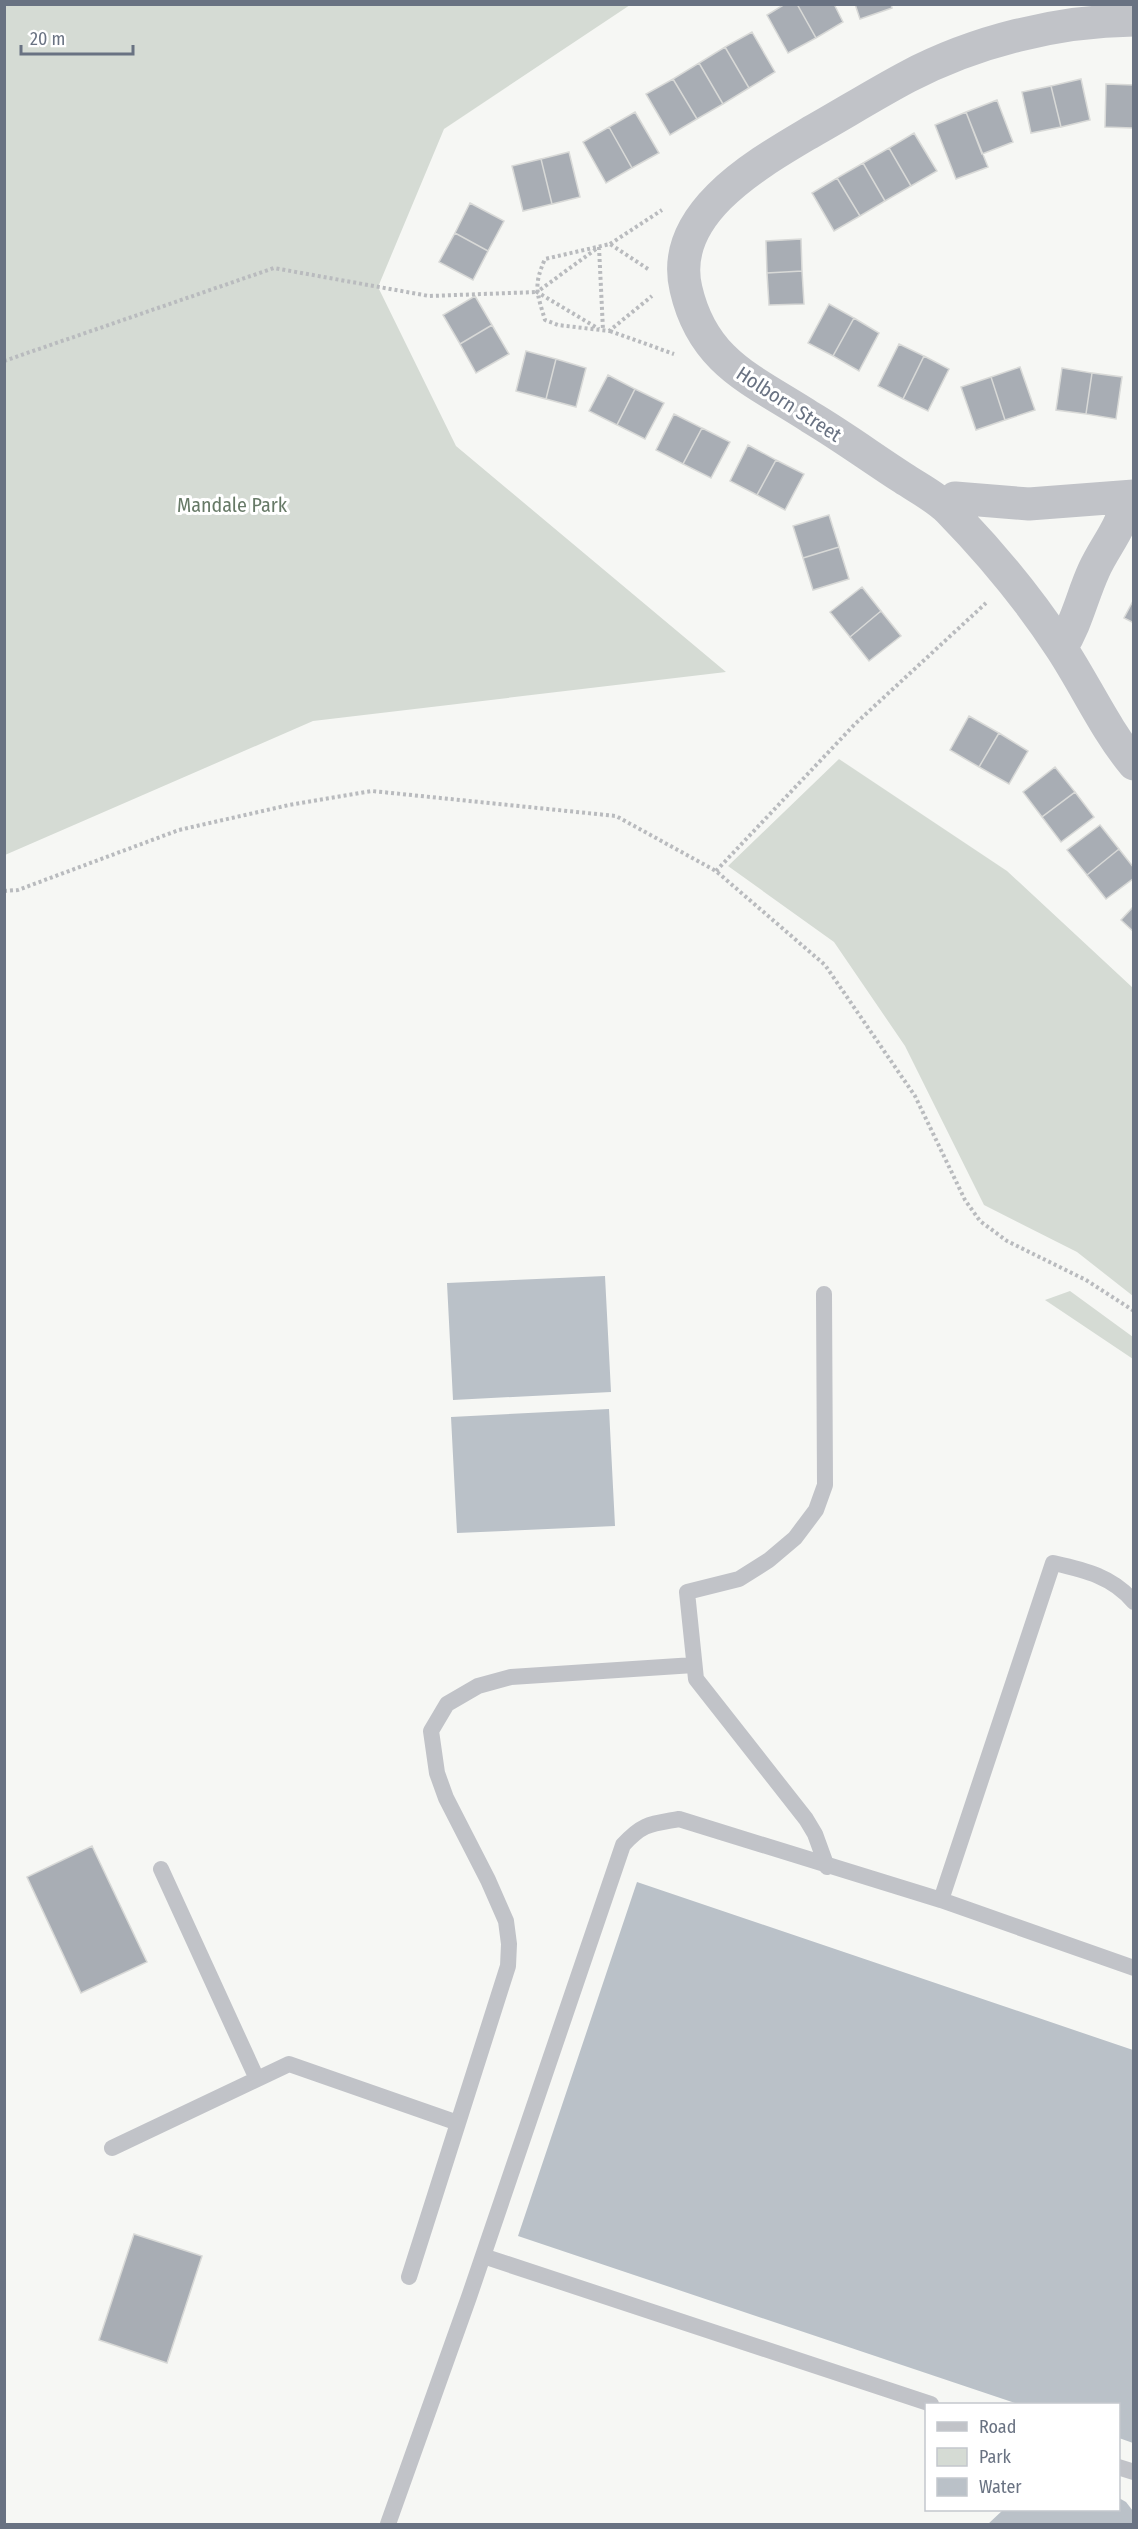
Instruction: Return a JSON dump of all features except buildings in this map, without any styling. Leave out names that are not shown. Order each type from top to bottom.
[{"type":"street","name":"Holborn Street","points":[[1134,20],[1054,28],[983,45],[909,75],[797,141],[730,186],[715,200],[692,232],[676,280],[690,309],[720,357],[751,382],[809,416],[946,506],[1011,580],[1061,648],[1134,764]]},
{"type":"street","points":[[946,506],[956,498],[1029,504],[1130,497],[1125,514],[1094,570],[1072,630],[1061,648]]},
{"type":"lane","points":[[824,1294],[825,1485],[816,1510],[795,1538],[769,1560],[738,1579],[687,1592],[696,1679],[806,1819],[815,1834],[827,1867]]},
{"type":"lane","points":[[941,1900],[1053,1563],[1092,1571],[1116,1584],[1134,1602]]},
{"type":"lane","points":[[409,2277],[508,1966],[509,1944],[506,1921],[446,1798],[437,1773],[431,1731],[447,1704],[478,1686],[510,1677],[694,1665]]},
{"type":"lane","points":[[388,2524],[483,2256],[610,1880],[623,1845],[637,1830],[652,1823],[679,1819],[827,1867],[941,1900],[1134,1968]]},
{"type":"lane","points":[[161,1869],[257,2079]]},
{"type":"lane","points":[[112,2148],[289,2064],[458,2123]]},
{"type":"lane","points":[[483,2256],[928,2403]]},
{"type":"path","points":[[609,331],[676,280],[610,244],[545,260],[537,278],[537,292],[545,320],[558,325],[609,331],[705,365],[720,357]]},
{"type":"path","points":[[537,292],[599,247]]},
{"type":"path","points":[[599,247],[603,330]]},
{"type":"path","points":[[4,361],[274,268],[429,296],[537,292],[603,330]]},
{"type":"path","points":[[716,871],[855,724],[1011,580]]},
{"type":"path","points":[[4,891],[18,890],[179,830],[289,805],[372,791],[616,816],[716,871],[825,965],[915,1096],[965,1200],[980,1221],[1007,1240],[1086,1280],[1134,1311]]},
{"type":"green space","name":"Mandale Park","points":[[5,4],[630,5],[444,129],[378,287],[456,446],[726,672],[313,721],[5,855]]},
{"type":"green space","points":[[839,759],[1007,871],[1133,988],[1133,1296],[1077,1252],[984,1205],[905,1046],[834,942],[728,866]]},
{"type":"green space","points":[[1070,1291],[1133,1337],[1133,1359],[1045,1300]]},
{"type":"water","points":[[605,1276],[611,1392],[453,1400],[447,1283]]},
{"type":"water","points":[[609,1409],[615,1526],[457,1533],[451,1417]]},
{"type":"water","points":[[637,1882],[1133,2050],[1133,2443],[1120,2438],[1120,2403],[1015,2403],[518,2236]]},
{"type":"water","points":[[1120,2499],[1133,2511],[1133,2524],[988,2524],[1002,2511],[1120,2511]]}]
